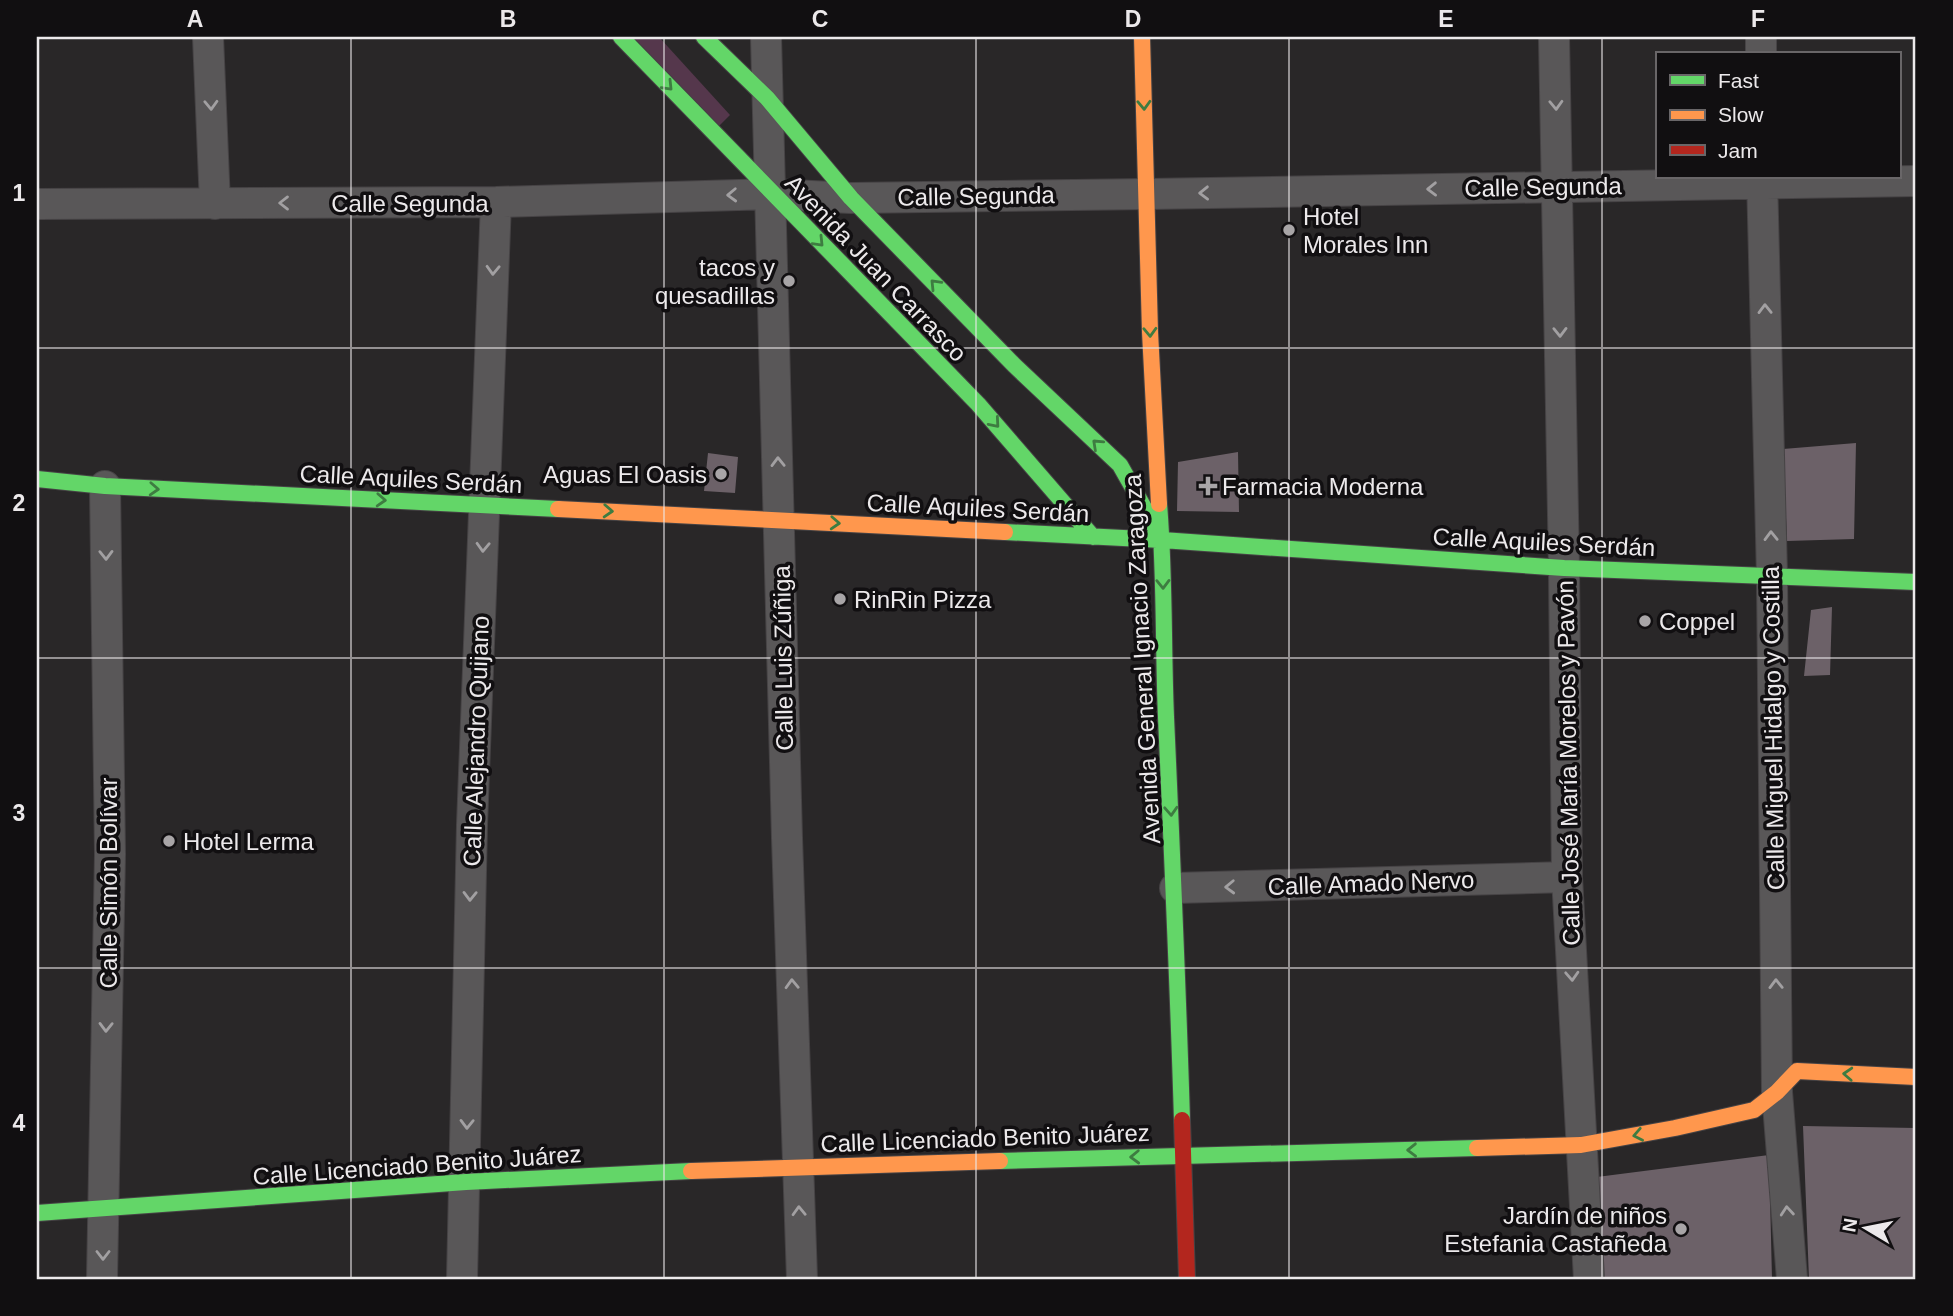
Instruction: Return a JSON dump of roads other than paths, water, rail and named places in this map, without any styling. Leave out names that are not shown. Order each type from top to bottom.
[{"type":"street","points":[[208,37],[215,204]]},
{"type":"street","name":"Avenida Juan Carrasco","points":[[621,37],[772,194],[982,399],[1093,537]]},
{"type":"street","name":"Avenida Juan Carrasco","points":[[704,37],[767,98],[851,198],[1010,370],[1120,466],[1162,540]]},
{"type":"street","name":"Calle Luis Zúñiga","points":[[766,37],[802,1279]]},
{"type":"street","name":"Avenida General Ignacio Zaragoza","points":[[1142,37],[1150,332],[1162,540],[1187,1279]]},
{"type":"street","name":"Calle José María Morelos y Pavón","points":[[1554,37],[1567,877],[1589,1279]]},
{"type":"street","name":"Calle Segunda","points":[[37,205],[496,202],[772,194],[851,198],[1558,187],[1762,180],[1916,181]]},
{"type":"street","name":"Calle Miguel Hidalgo y Costilla","points":[[1762,180],[1772,576],[1777,1092],[1792,1279]]},
{"type":"street","name":"Calle Alejandro Quijano","points":[[462,1279],[472,825],[496,202]]},
{"type":"street","name":"Calle Aquiles Serdán","points":[[37,480],[105,486],[1162,540],[1564,568],[1916,582]]},
{"type":"street","name":"Calle Simón Bolívar","points":[[102,1279],[110,854],[105,486]]},
{"type":"street","name":"Calle Amado Nervo","points":[[1175,888],[1567,877]]},
{"type":"street","name":"Calle Licenciado Benito Juárez","points":[[37,1213],[466,1182],[797,1167],[1581,1145],[1754,1110],[1777,1092],[1797,1071],[1916,1077]]},
{"type":"place","name":"Hotel Morales Inn","points":[[1289,230]]},
{"type":"place","name":"tacos y quesadillas","points":[[789,281]]},
{"type":"place","name":"Aguas El Oasis","points":[[721,474]]},
{"type":"place","name":"Farmacia Moderna","points":[[1208,486]]},
{"type":"place","name":"RinRin Pizza","points":[[840,599]]},
{"type":"place","name":"Coppel","points":[[1645,621]]},
{"type":"place","name":"Hotel Lerma","points":[[169,841]]},
{"type":"place","name":"Jardín de niños Estefania Castañeda","points":[[1681,1229]]}]
